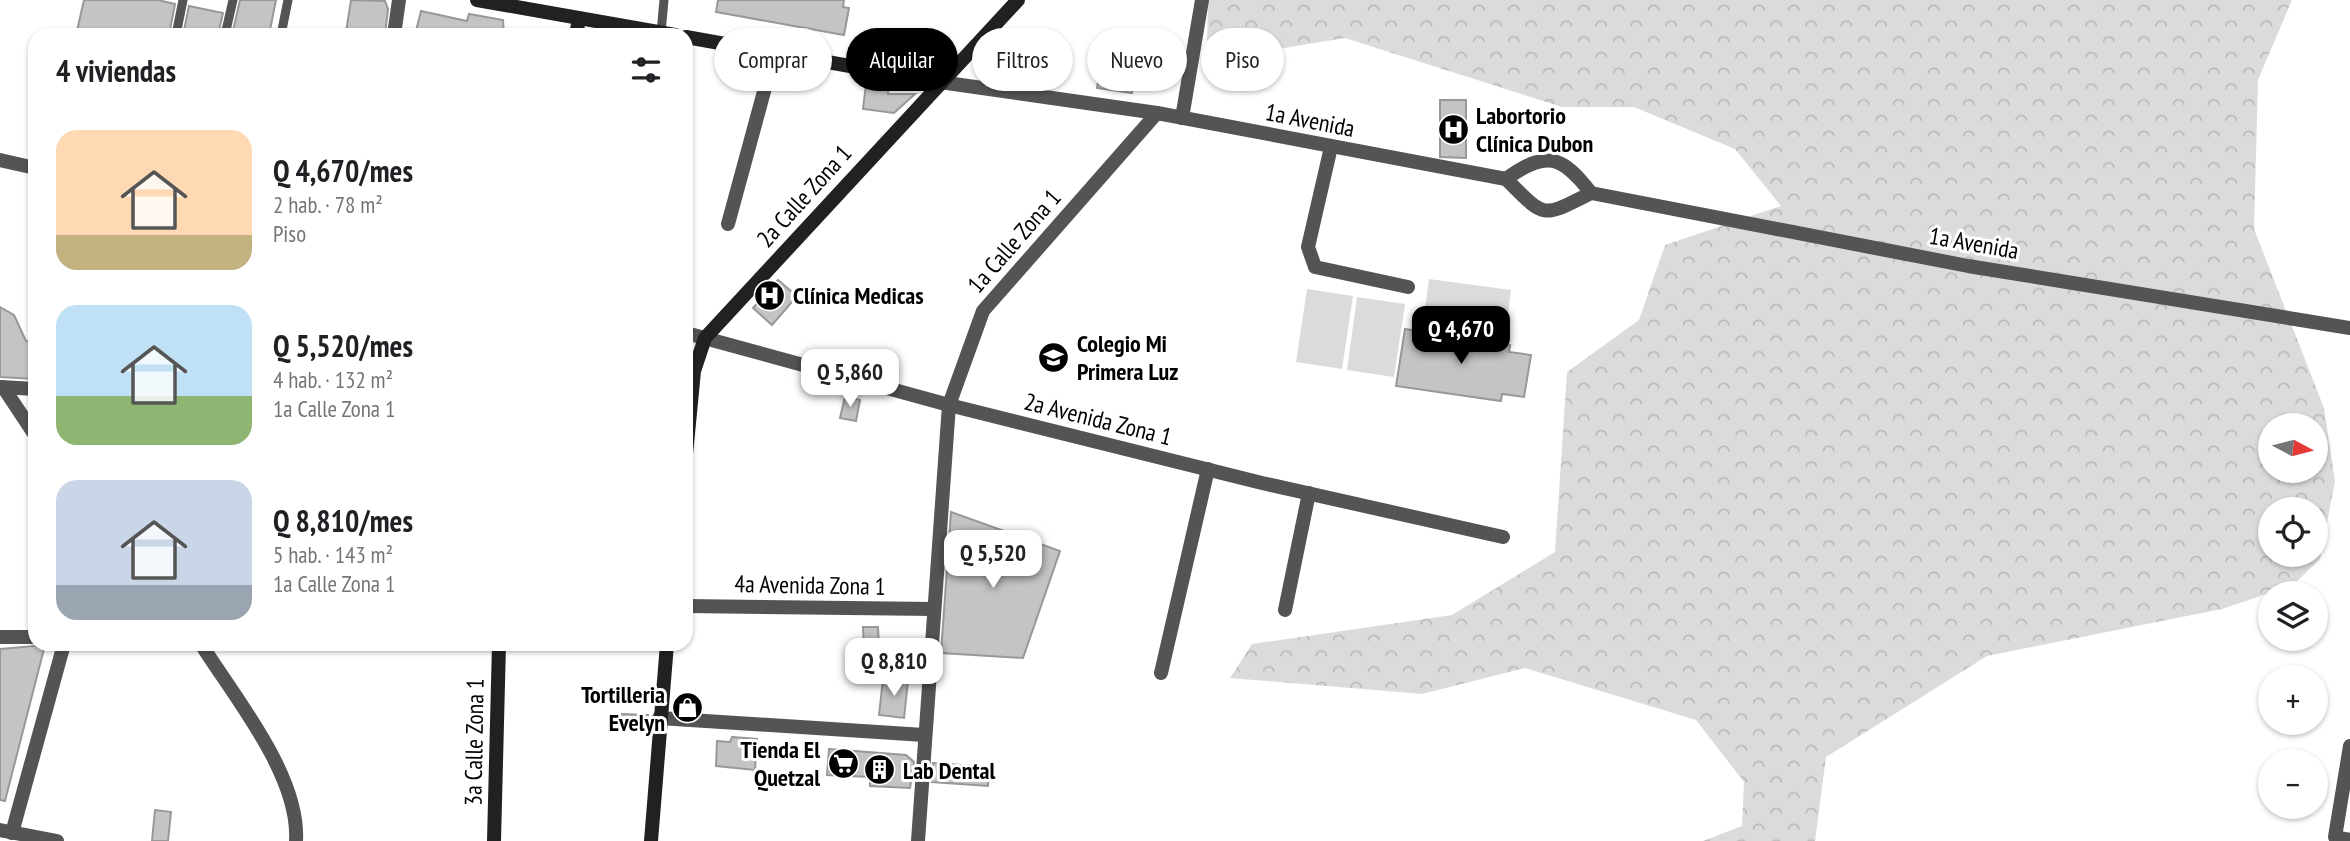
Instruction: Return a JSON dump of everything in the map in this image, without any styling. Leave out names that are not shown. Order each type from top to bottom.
[{"type":"main road","points":[[477,0],[512,3],[632,28]]},
{"type":"main road","name":"2a Calle Zona 1","points":[[958,63],[1018,0]]},
{"type":"main road","points":[[577,28],[579,19]]},
{"type":"main road","points":[[693,38],[714,41]]},
{"type":"main road","name":"2a Calle Zona 1","points":[[693,382],[705,338],[932,91]]},
{"type":"main road","name":"3a Calle Zona 1","points":[[494,841],[499,651]]},
{"type":"main road","points":[[651,841],[666,651]]},
{"type":"street","points":[[395,28],[399,0]]},
{"type":"street","points":[[1182,118],[1202,0]]},
{"type":"street","name":"1a Avenida","points":[[958,85],[1157,113],[1509,183],[1530,205],[1550,211],[1570,206],[1591,193],[1968,266],[2350,328]]},
{"type":"street","points":[[728,225],[764,91]]},
{"type":"street","name":"1a Calle Zona 1","points":[[918,841],[949,405],[983,311],[1157,113]]},
{"type":"street","points":[[1331,147],[1308,247],[1309,258],[1315,267],[1408,287]]},
{"type":"street","points":[[0,160],[28,166]]},
{"type":"street","points":[[1509,183],[1537,162],[1556,160],[1573,171],[1591,193]]},
{"type":"street","name":"2a Avenida Zona 1","points":[[693,335],[949,405],[1208,469],[1503,537]]},
{"type":"street","points":[[2,387],[28,389]]},
{"type":"street","points":[[2,387],[28,425]]},
{"type":"street","points":[[1161,673],[1208,469]]},
{"type":"street","points":[[1285,610],[1309,493]]},
{"type":"street","name":"4a Avenida Zona 1","points":[[693,606],[934,609]]},
{"type":"street","points":[[0,637],[28,636]]},
{"type":"street","points":[[57,841],[6,832],[62,651]]},
{"type":"street","points":[[205,651],[282,773],[292,801],[296,841]]},
{"type":"street","points":[[659,718],[924,735]]},
{"type":"street","points":[[2343,838],[2350,746]]},
{"type":"lane","points":[[177,28],[183,0]]},
{"type":"lane","points":[[227,28],[233,0]]},
{"type":"lane","points":[[282,28],[288,0]]},
{"type":"lane","points":[[664,0],[667,28]]},
{"type":"green space","points":[[1208,0],[2292,0],[2258,80],[2254,229],[2325,413],[2258,413],[2258,483],[2328,483],[2328,435],[2335,481],[2328,517],[2328,497],[2258,497],[2258,567],[2312,567],[2297,581],[2258,581],[2258,597],[2222,609],[1987,656],[1826,757],[1815,841],[1703,841],[1742,826],[1744,782],[1696,720],[1525,668],[1422,694],[1230,678],[1252,644],[1452,615],[1555,552],[1567,372],[1639,320],[1665,245],[1781,206],[1735,149],[1634,107],[1562,107],[1345,38],[1284,48],[1284,28],[1207,28]]},
{"type":"green space","points":[[1429,279],[1511,290],[1505,337],[1423,326]]},
{"type":"green space","points":[[1307,289],[1353,296],[1342,369],[1296,362]]},
{"type":"green space","points":[[1357,297],[1405,304],[1394,377],[1347,370]]},
{"type":"building","points":[[84,0],[158,0],[175,4],[170,28],[78,28]]},
{"type":"building","points":[[240,0],[276,0],[270,28],[234,28]]},
{"type":"building","points":[[351,0],[385,1],[388,9],[386,28],[347,28]]},
{"type":"building","points":[[718,0],[844,0],[843,7],[849,8],[844,35],[832,33],[832,28],[805,28],[716,12]]},
{"type":"building","points":[[189,6],[223,13],[220,28],[184,28]]},
{"type":"building","points":[[421,11],[467,21],[469,14],[503,20],[504,28],[417,28]]},
{"type":"building","points":[[865,91],[915,94],[894,113],[863,109]]},
{"type":"building","name":"Labortorio Clínica Dubon","points":[[1440,100],[1466,100],[1466,158],[1440,157]]},
{"type":"building","points":[[778,280],[797,296],[772,325],[753,308]]},
{"type":"building","points":[[0,307],[14,315],[28,341],[28,379],[0,377]]},
{"type":"building","points":[[1405,329],[1510,345],[1509,352],[1531,355],[1524,397],[1502,394],[1501,401],[1396,386]]},
{"type":"building","points":[[845,397],[860,400],[856,421],[840,418]]},
{"type":"building","points":[[951,512],[1060,551],[1023,658],[941,653]]},
{"type":"building","points":[[863,627],[878,627],[879,647],[864,648]]},
{"type":"building","points":[[28,647],[28,651],[43,651],[5,801],[0,800],[0,649]]},
{"type":"building","points":[[883,679],[908,681],[904,718],[879,715]]},
{"type":"building","points":[[621,714],[648,715],[647,730],[620,729]]},
{"type":"building","points":[[732,737],[757,739],[755,770],[716,766],[717,741],[730,742]]},
{"type":"building","points":[[829,749],[906,755],[914,762],[910,788],[870,786],[870,777],[827,775]]},
{"type":"building","points":[[933,763],[989,767],[988,786],[932,782]]},
{"type":"building","points":[[155,810],[171,812],[168,841],[152,841]]},
{"type":"place","name":"Labortorio Clínica Dubon","points":[[1453,129]]},
{"type":"place","name":"Clínica Medicas","points":[[770,295]]},
{"type":"place","name":"Colegio Mi Primera Luz","points":[[1054,357]]},
{"type":"place","name":"Tortilleria Evelyn","points":[[688,708]]},
{"type":"place","name":"Tienda El Quetzal","points":[[843,763]]},
{"type":"place","name":"Lab Dental","points":[[880,770]]}]
